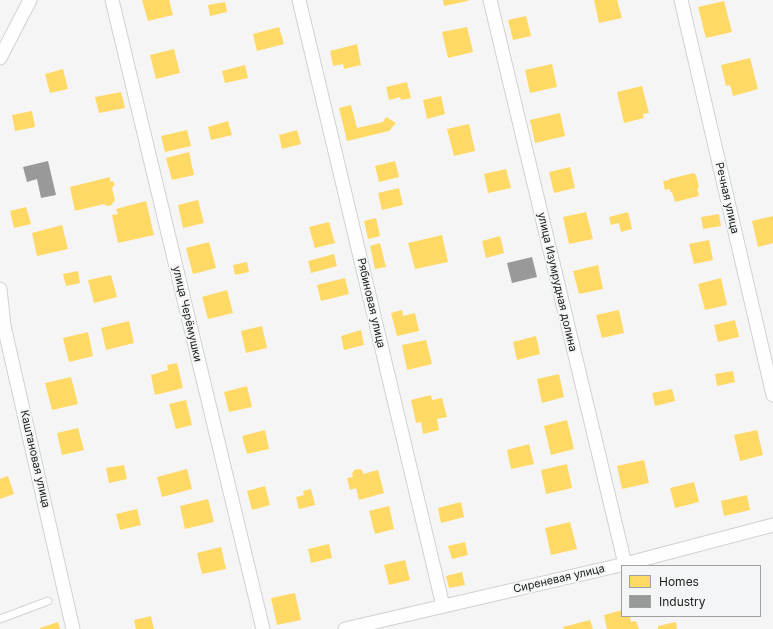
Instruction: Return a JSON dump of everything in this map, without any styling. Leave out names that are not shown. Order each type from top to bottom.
[{"type":"street","points":[[0,58],[30,0]]},
{"type":"street","name":"улица Черёмушки","points":[[112,0],[263,629]]},
{"type":"street","name":"Рябиновая улица","points":[[298,0],[443,606]]},
{"type":"street","name":"улица Изумрудная долина","points":[[490,0],[625,564]]},
{"type":"street","name":"Речная улица","points":[[682,0],[773,396]]},
{"type":"street","name":"Каштановая улица","points":[[0,289],[4,326],[73,629]]},
{"type":"street","name":"Сиреневая улица","points":[[345,629],[625,564],[773,526]]},
{"type":"lane","points":[[0,620],[48,601]]},
{"type":"building: Homes","points":[[142,0],[169,0],[173,15],[148,21]]},
{"type":"building: Homes","points":[[443,0],[468,0],[468,1],[444,6]]},
{"type":"building: Homes","points":[[594,0],[617,0],[622,18],[599,23]]},
{"type":"building: Homes","points":[[724,1],[732,32],[706,38],[698,7]]},
{"type":"building: Homes","points":[[225,2],[227,12],[210,16],[208,5]]},
{"type":"building: Homes","points":[[526,16],[531,36],[513,40],[508,20]]},
{"type":"building: Homes","points":[[279,27],[284,44],[257,51],[253,34]]},
{"type":"building: Homes","points":[[467,27],[473,52],[448,58],[442,32]]},
{"type":"building: Homes","points":[[357,44],[361,65],[344,69],[343,64],[333,66],[330,51]]},
{"type":"building: Homes","points":[[174,49],[180,73],[156,79],[150,55]]},
{"type":"building: Homes","points":[[750,58],[758,89],[733,96],[730,85],[726,86],[721,65]]},
{"type":"building: Homes","points":[[552,64],[557,87],[530,93],[525,70]]},
{"type":"building: Homes","points":[[245,65],[248,78],[225,83],[222,71]]},
{"type":"building: Homes","points":[[63,69],[68,89],[50,93],[45,74]]},
{"type":"building: Homes","points":[[407,82],[411,98],[401,100],[400,97],[389,100],[386,87]]},
{"type":"building: Homes","points":[[642,86],[649,113],[643,114],[644,118],[624,123],[617,92]]},
{"type":"building: Homes","points":[[121,92],[125,108],[99,113],[95,97]]},
{"type":"building: Homes","points":[[441,96],[445,114],[427,119],[423,100]]},
{"type":"building: Homes","points":[[351,105],[357,128],[383,122],[386,117],[396,123],[389,131],[347,141],[339,108]]},
{"type":"building: Homes","points":[[32,111],[35,127],[15,131],[12,115]]},
{"type":"building: Homes","points":[[560,113],[565,136],[535,143],[530,120]]},
{"type":"building: Homes","points":[[228,121],[232,135],[211,140],[208,127]]},
{"type":"building: Homes","points":[[469,124],[475,151],[454,156],[447,129]]},
{"type":"building: Homes","points":[[187,130],[191,146],[165,152],[161,136]]},
{"type":"building: Homes","points":[[297,130],[301,144],[282,149],[279,135]]},
{"type":"building: Homes","points":[[189,152],[194,175],[172,180],[166,158]]},
{"type":"building: Homes","points":[[395,161],[399,177],[379,182],[375,166]]},
{"type":"building: Homes","points":[[570,167],[575,188],[554,193],[549,172]]},
{"type":"building: Homes","points":[[506,169],[511,188],[488,193],[484,174]]},
{"type":"building: Homes","points":[[694,173],[696,175],[699,188],[697,188],[699,196],[675,202],[670,189],[665,190],[663,181]]},
{"type":"building: Homes","points":[[110,177],[110,181],[114,182],[114,186],[112,188],[115,201],[112,205],[107,206],[104,204],[75,211],[70,187]]},
{"type":"building: Homes","points":[[399,188],[403,205],[382,210],[378,193]]},
{"type":"building: Homes","points":[[198,200],[204,223],[183,228],[178,205]]},
{"type":"building: Homes","points":[[146,201],[154,235],[118,243],[112,215],[118,214],[116,209]]},
{"type":"building: Homes","points":[[26,207],[31,224],[14,228],[10,211]]},
{"type":"building: Homes","points":[[586,212],[593,239],[569,244],[563,217]]},
{"type":"building: Homes","points":[[628,212],[632,229],[621,232],[619,223],[611,225],[609,217]]},
{"type":"building: Homes","points":[[719,214],[721,226],[703,229],[701,217]]},
{"type":"building: Homes","points":[[773,216],[773,243],[758,247],[752,221]]},
{"type":"building: Homes","points":[[376,218],[380,236],[368,239],[364,221]]},
{"type":"building: Homes","points":[[329,222],[335,243],[315,248],[309,227]]},
{"type":"building: Homes","points":[[62,225],[68,249],[37,256],[32,233]]},
{"type":"building: Homes","points":[[442,235],[448,262],[415,269],[408,243]]},
{"type":"building: Homes","points":[[500,236],[504,253],[486,258],[482,241]]},
{"type":"building: Homes","points":[[709,240],[713,260],[694,264],[689,244]]},
{"type":"building: Homes","points":[[209,242],[216,268],[193,274],[186,248]]},
{"type":"building: Homes","points":[[380,243],[386,267],[375,269],[370,246]]},
{"type":"building: Homes","points":[[334,254],[337,266],[311,273],[308,261]]},
{"type":"building: Homes","points":[[247,262],[249,272],[235,275],[233,265]]},
{"type":"building: Homes","points":[[598,265],[603,289],[579,294],[573,271]]},
{"type":"building: Homes","points":[[78,271],[80,283],[66,286],[63,274]]},
{"type":"building: Homes","points":[[111,275],[117,297],[94,303],[88,280]]},
{"type":"building: Homes","points":[[345,278],[349,294],[321,301],[317,285]]},
{"type":"building: Homes","points":[[721,278],[727,305],[705,310],[698,284]]},
{"type":"building: Homes","points":[[227,290],[233,313],[208,319],[202,297]]},
{"type":"building: Homes","points":[[402,310],[403,316],[415,313],[419,331],[397,336],[391,313]]},
{"type":"building: Homes","points":[[619,310],[624,333],[602,338],[596,315]]},
{"type":"building: Homes","points":[[735,320],[739,337],[718,342],[714,325]]},
{"type":"building: Homes","points":[[129,321],[134,343],[106,350],[101,328]]},
{"type":"building: Homes","points":[[262,326],[267,348],[246,353],[241,331]]},
{"type":"building: Homes","points":[[361,330],[364,345],[344,350],[341,336]]},
{"type":"building: Homes","points":[[88,332],[93,356],[69,362],[63,338]]},
{"type":"building: Homes","points":[[536,336],[540,354],[517,360],[513,342]]},
{"type":"building: Homes","points":[[426,340],[432,364],[407,370],[402,345]]},
{"type":"building: Homes","points":[[177,363],[183,388],[155,395],[151,375],[168,370],[167,365]]},
{"type":"building: Homes","points":[[733,371],[735,382],[717,386],[715,374]]},
{"type":"building: Homes","points":[[559,374],[564,397],[542,403],[537,379]]},
{"type":"building: Homes","points":[[71,377],[78,404],[52,410],[45,383]]},
{"type":"building: Homes","points":[[247,386],[252,407],[229,412],[224,392]]},
{"type":"building: Homes","points":[[672,389],[675,401],[655,406],[652,393]]},
{"type":"building: Homes","points":[[431,395],[432,400],[442,398],[447,417],[437,419],[439,430],[423,434],[421,422],[416,423],[411,400]]},
{"type":"building: Homes","points":[[186,400],[192,425],[176,429],[169,404]]},
{"type":"building: Homes","points":[[567,420],[574,449],[551,455],[544,426]]},
{"type":"building: Homes","points":[[78,428],[84,450],[62,455],[57,433]]},
{"type":"building: Homes","points":[[265,430],[269,449],[247,454],[242,436]]},
{"type":"building: Homes","points":[[757,430],[763,455],[740,461],[734,435]]},
{"type":"building: Homes","points":[[529,444],[534,464],[511,469],[507,450]]},
{"type":"building: Homes","points":[[644,460],[649,483],[622,489],[617,466]]},
{"type":"building: Homes","points":[[567,464],[572,488],[546,494],[541,470]]},
{"type":"building: Homes","points":[[124,465],[127,479],[109,483],[106,468]]},
{"type":"building: Homes","points":[[187,469],[192,489],[162,497],[157,477]]},
{"type":"building: Homes","points":[[354,470],[362,470],[363,474],[378,470],[384,493],[359,500],[356,488],[350,490],[347,478],[353,477],[352,474]]},
{"type":"building: Homes","points":[[8,476],[14,494],[0,499],[0,479]]},
{"type":"building: Homes","points":[[694,482],[699,502],[675,508],[670,488]]},
{"type":"building: Homes","points":[[265,486],[270,505],[252,510],[247,491]]},
{"type":"building: Homes","points":[[311,489],[315,505],[299,509],[296,497],[304,495],[303,491]]},
{"type":"building: Homes","points":[[747,495],[750,510],[724,516],[721,501]]},
{"type":"building: Homes","points":[[208,499],[214,522],[185,529],[180,506]]},
{"type":"building: Homes","points":[[461,502],[464,517],[441,523],[438,508]]},
{"type":"building: Homes","points":[[389,506],[394,529],[375,534],[369,511]]},
{"type":"building: Homes","points":[[137,509],[141,525],[120,530],[116,514]]},
{"type":"building: Homes","points":[[570,522],[577,549],[551,555],[545,528]]},
{"type":"building: Homes","points":[[465,542],[468,555],[452,559],[448,546]]},
{"type":"building: Homes","points":[[329,544],[332,558],[311,563],[308,549]]},
{"type":"building: Homes","points":[[221,547],[226,569],[202,574],[197,553]]},
{"type":"building: Homes","points":[[405,560],[410,580],[389,585],[384,565]]},
{"type":"building: Homes","points":[[462,572],[465,585],[449,588],[446,576]]},
{"type":"building: Homes","points":[[295,593],[301,620],[277,625],[271,598]]},
{"type":"building: Homes","points":[[621,610],[621,617],[630,617],[631,622],[636,621],[639,629],[607,629],[604,615]]},
{"type":"building: Homes","points":[[151,616],[154,629],[136,629],[134,620]]},
{"type":"building: Homes","points":[[590,620],[593,629],[564,629],[563,627]]},
{"type":"building: Homes","points":[[58,622],[60,629],[40,629],[40,628]]},
{"type":"building: Homes","points":[[676,622],[677,629],[658,629],[658,626]]},
{"type":"building: Industry","points":[[48,161],[56,195],[41,198],[37,179],[27,182],[23,167]]},
{"type":"building: Industry","points":[[532,257],[537,277],[512,283],[507,263]]}]
